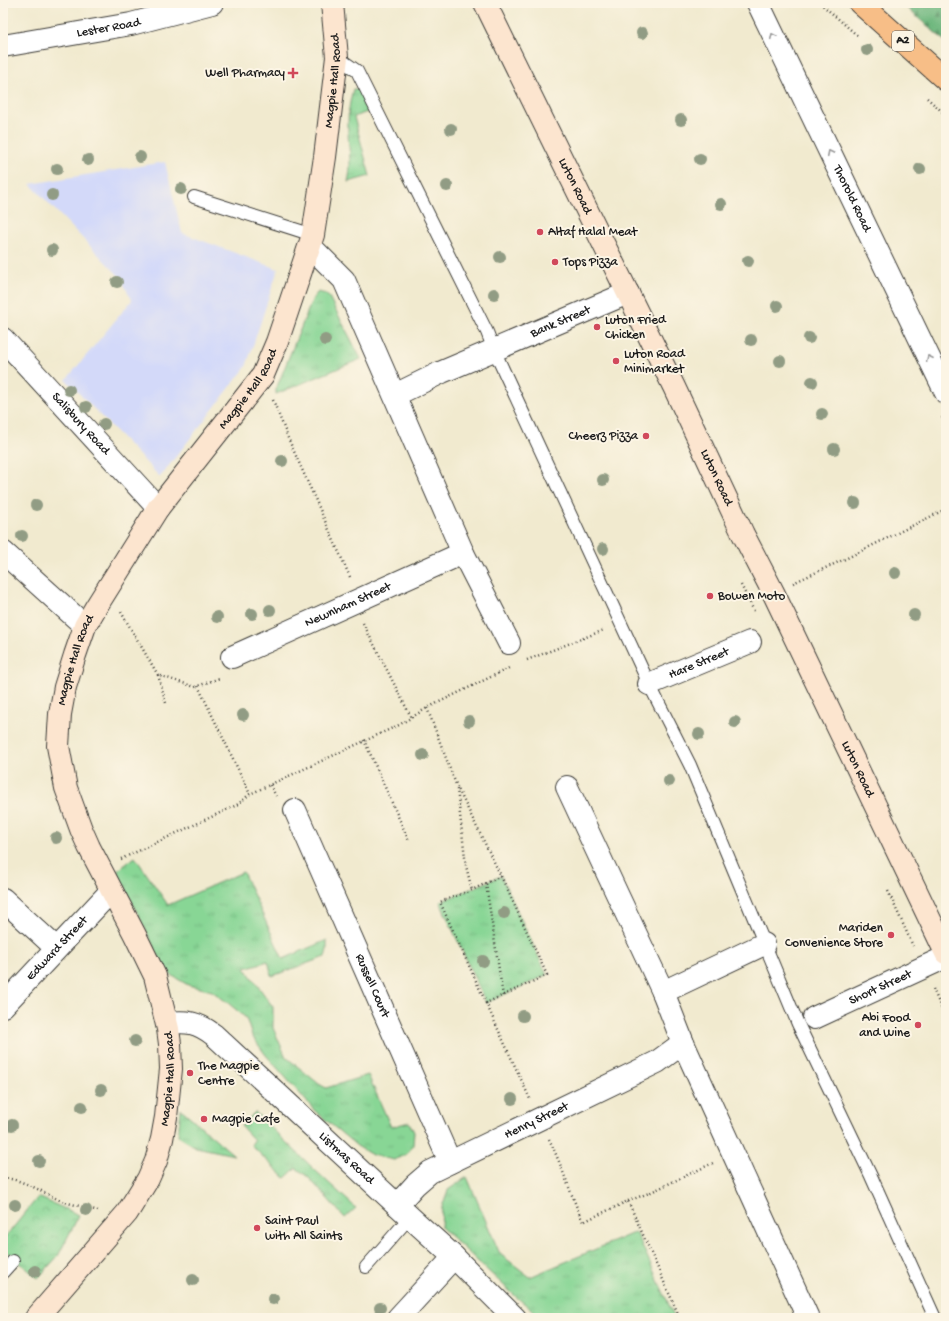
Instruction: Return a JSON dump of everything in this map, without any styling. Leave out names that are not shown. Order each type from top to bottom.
[{"type":"main road","name":"A2","points":[[860,3],[946,80]]},
{"type":"street","name":"Lester Road","points":[[3,46],[131,24],[212,3]]},
{"type":"street","name":"Magpie Hall Road","points":[[36,1318],[122,1218],[134,1203],[148,1179],[156,1161],[160,1146],[166,1117],[171,1069],[167,1023],[159,990],[150,965],[89,847],[66,788],[58,746],[60,714],[65,687],[85,626],[107,589],[158,508],[263,375],[277,342],[311,241],[325,157],[337,57],[332,3]]},
{"type":"street","name":"Luton Road","points":[[485,3],[674,387],[743,534],[786,619],[946,953]]},
{"type":"street","name":"Thorold Road","points":[[758,3],[946,393]]},
{"type":"street","points":[[311,241],[344,280],[463,553],[509,643]]},
{"type":"street","name":"Bank Street","points":[[494,350],[628,293]]},
{"type":"street","name":"Salisbury Road","points":[[3,339],[158,508]]},
{"type":"street","points":[[395,396],[442,372],[494,350]]},
{"type":"street","points":[[3,552],[85,626]]},
{"type":"street","name":"Newnham Street","points":[[232,657],[463,553]]},
{"type":"street","name":"Hare Street","points":[[649,684],[750,642]]},
{"type":"street","points":[[567,787],[663,992],[683,1043],[808,1318]]},
{"type":"street","name":"Russell Court","points":[[295,810],[450,1162]]},
{"type":"street","name":"Edward Street","points":[[3,1006],[111,891]]},
{"type":"street","points":[[3,900],[56,948]]},
{"type":"street","points":[[663,992],[764,944]]},
{"type":"street","name":"Short Street","points":[[814,1018],[946,957]]},
{"type":"street","name":"Listmas Road","points":[[167,1023],[195,1023],[214,1035],[454,1257],[515,1318]]},
{"type":"street","name":"Henry Street","points":[[404,1211],[424,1176],[539,1118],[657,1062],[683,1043]]},
{"type":"street","points":[[398,1318],[454,1257]]},
{"type":"lane","points":[[337,57],[358,72],[483,325],[649,684],[690,765],[798,1024],[871,1176],[935,1318]]},
{"type":"lane","points":[[194,197],[311,241]]},
{"type":"lane","points":[[366,1267],[404,1211]]},
{"type":"lane","points":[[3,1272],[13,1261]]},
{"type":"path","points":[[263,375],[357,601],[411,717]]},
{"type":"path","points":[[793,583],[946,509]]},
{"type":"path","points":[[107,589],[158,675],[166,704]]},
{"type":"path","points":[[527,660],[621,624]]},
{"type":"path","points":[[158,675],[195,687],[224,676],[232,657]]},
{"type":"path","points":[[100,869],[237,806],[250,794],[398,725],[427,708],[512,666]]},
{"type":"path","points":[[198,686],[250,794]]},
{"type":"path","points":[[427,708],[457,787],[501,876],[547,975],[486,1003]]},
{"type":"path","points":[[364,740],[409,841]]},
{"type":"path","points":[[457,787],[466,866],[472,890]]},
{"type":"path","points":[[501,876],[472,890],[440,902],[560,1162],[583,1222],[733,1154]]},
{"type":"path","points":[[486,884],[504,996]]},
{"type":"path","points":[[3,1179],[8,1178],[33,1187],[61,1200],[122,1218]]},
{"type":"path","points":[[628,1201],[680,1318]]},
{"type":"shaded area","points":[[165,162],[182,233],[278,269],[246,367],[160,477],[66,380],[132,300],[120,277],[30,184]]},
{"type":"green space","points":[[901,3],[946,3],[946,42]]},
{"type":"green space","points":[[353,89],[360,89],[370,111],[354,117],[370,176],[348,182],[350,159],[348,119]]},
{"type":"green space","points":[[318,292],[326,294],[329,297],[361,359],[276,394],[276,389],[313,298]]},
{"type":"green space","points":[[135,857],[168,905],[243,872],[283,959],[327,940],[325,957],[272,976],[268,961],[245,968],[273,1007],[273,1028],[286,1057],[326,1088],[368,1075],[391,1127],[409,1122],[414,1132],[413,1145],[407,1154],[394,1160],[372,1155],[357,1146],[315,1111],[265,1054],[252,1036],[246,1018],[212,991],[188,985],[166,972],[117,871]]},
{"type":"green space","points":[[501,876],[547,975],[486,1003],[440,902]]},
{"type":"green space","points":[[181,1109],[234,1155],[196,1147],[178,1136]]},
{"type":"green space","points":[[255,1112],[356,1208],[345,1218],[308,1177],[296,1168],[285,1178],[251,1145],[254,1140],[241,1126]]},
{"type":"green space","points":[[467,1177],[500,1254],[530,1277],[636,1232],[675,1318],[542,1318],[514,1295],[441,1227],[442,1207],[448,1190]]},
{"type":"green space","points":[[38,1197],[79,1215],[58,1256],[38,1278],[3,1249],[3,1240]]},
{"type":"place","name":"Well Pharmacy","points":[[293,73]]},
{"type":"place","name":"Altaf Halal Meat","points":[[540,232]]},
{"type":"place","name":"Tops Pizza","points":[[555,262]]},
{"type":"place","name":"Luton Fried Chicken","points":[[597,327]]},
{"type":"place","name":"Luton Road Minimarket","points":[[616,361]]},
{"type":"place","name":"Cheerz Pizza","points":[[646,436]]},
{"type":"place","name":"Bowen Moto","points":[[710,596]]},
{"type":"place","name":"Mariden Convenience Store","points":[[891,935]]},
{"type":"place","name":"Abi Food and Wine","points":[[918,1025]]},
{"type":"place","name":"The Magpie Centre","points":[[190,1073]]},
{"type":"place","name":"Magpie Cafe","points":[[204,1119]]},
{"type":"place","name":"Saint Paul with All Saints","points":[[257,1228]]}]
